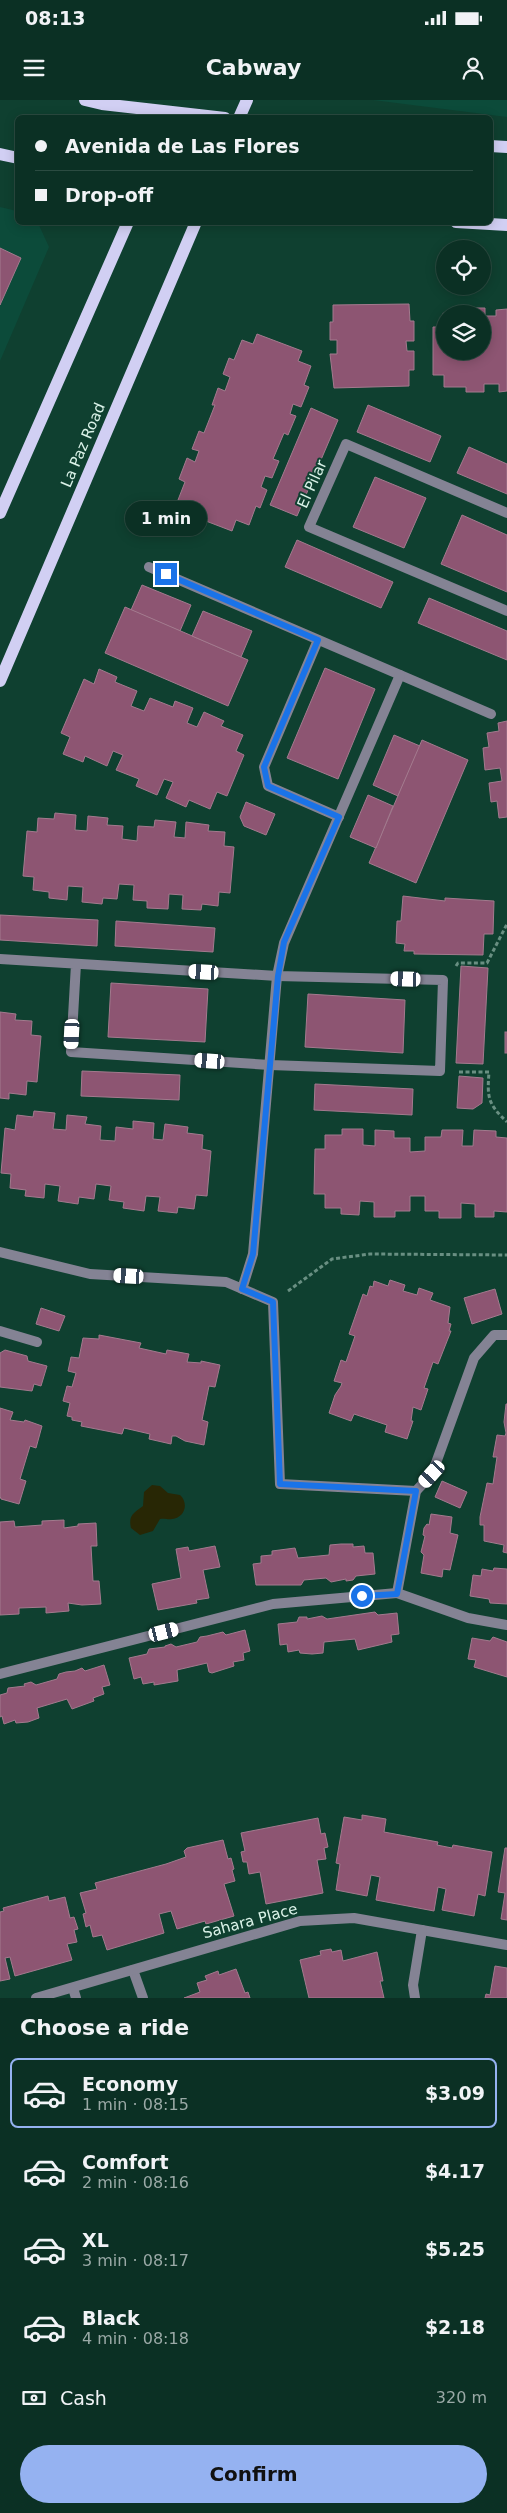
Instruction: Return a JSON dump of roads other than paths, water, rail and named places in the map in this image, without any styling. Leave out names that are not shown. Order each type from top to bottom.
[{"type":"main road","points":[[85,100],[204,115]]},
{"type":"main road","points":[[241,115],[247,100]]},
{"type":"main road","points":[[493,146],[507,147]]},
{"type":"main road","points":[[0,154],[15,157]]},
{"type":"main road","points":[[493,224],[507,225]]},
{"type":"main road","points":[[0,513],[127,225]]},
{"type":"main road","name":"La Paz Road","points":[[0,681],[195,225]]},
{"type":"street","name":"El Pilar","points":[[507,513],[346,444],[309,528],[507,611]]},
{"type":"street","points":[[149,567],[491,714]]},
{"type":"street","points":[[318,640],[264,767],[268,786],[339,817]]},
{"type":"street","points":[[242,1289],[253,1254],[278,976],[284,942],[400,675]]},
{"type":"street","points":[[0,959],[278,976],[443,980],[440,1071],[270,1065],[71,1052],[76,964]]},
{"type":"street","points":[[0,1252],[90,1274],[226,1282],[273,1302],[280,1484],[416,1491]]},
{"type":"street","points":[[0,1331],[37,1342]]},
{"type":"street","points":[[397,1594],[416,1491],[432,1474],[474,1358],[494,1335],[507,1335]]},
{"type":"street","points":[[0,1674],[274,1604],[397,1594],[468,1618],[507,1625]]},
{"type":"street","name":"Sahara Place","points":[[36,1998],[300,1921],[354,1918],[507,1945]]},
{"type":"street","points":[[415,1998],[413,1984],[422,1930]]},
{"type":"street","points":[[133,1970],[144,1998]]},
{"type":"street","points":[[73,1988],[76,1998]]}]
